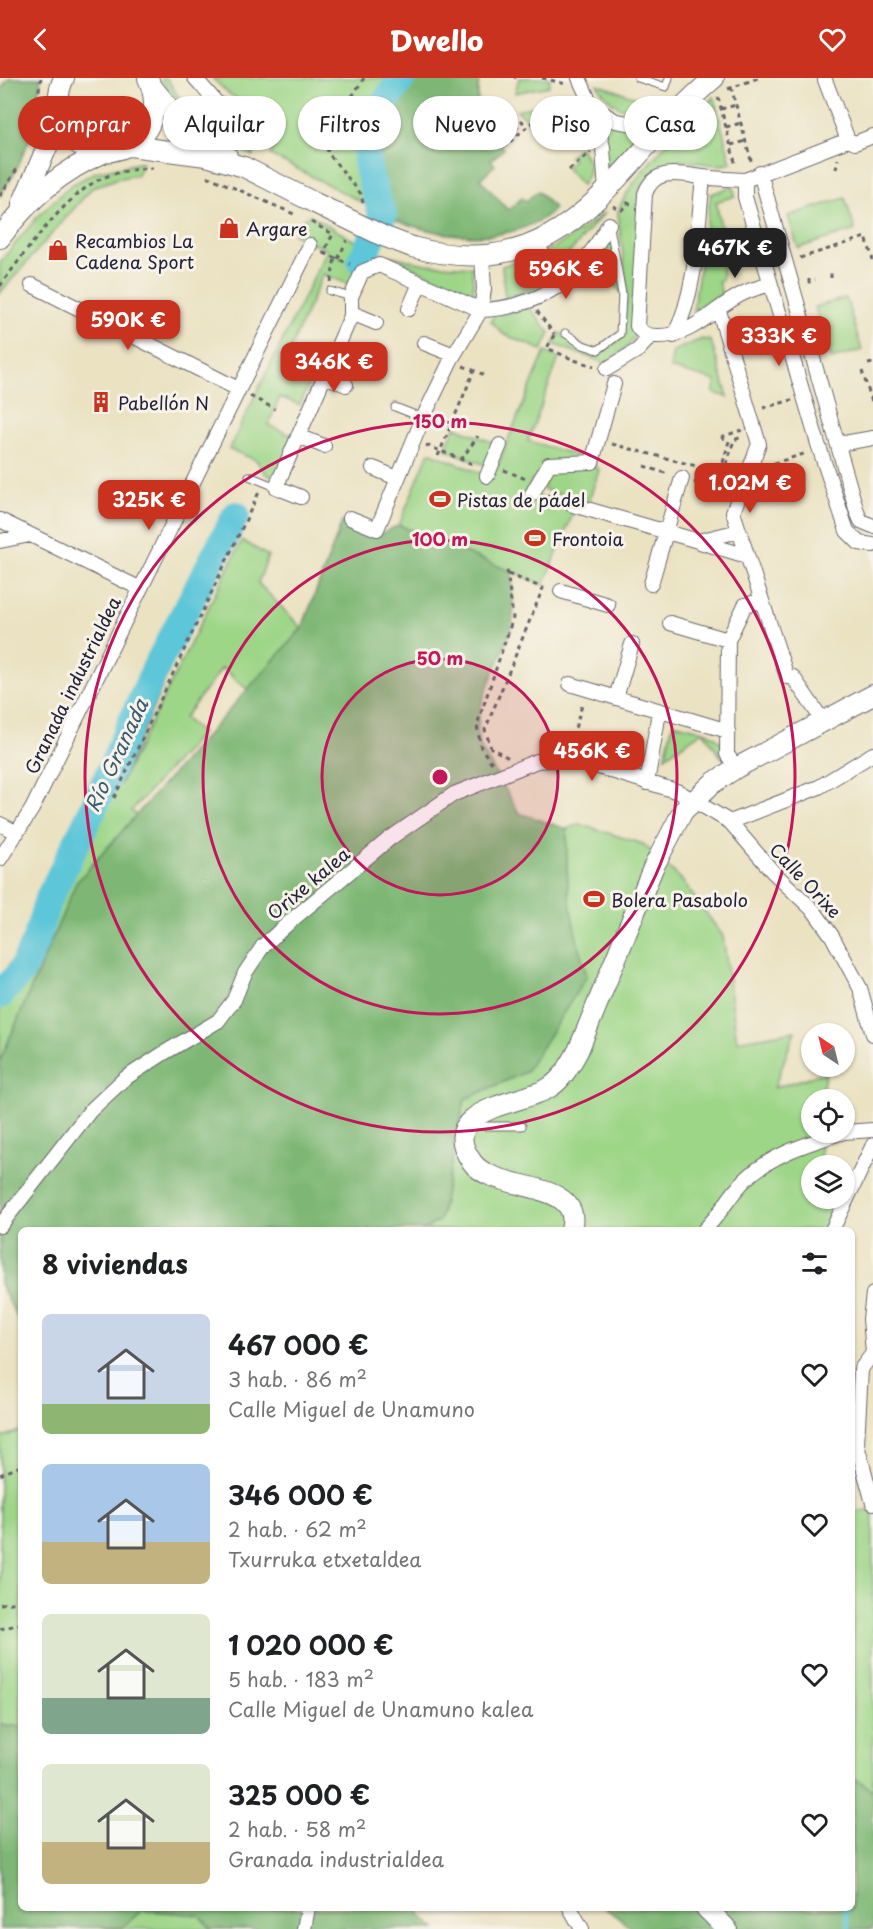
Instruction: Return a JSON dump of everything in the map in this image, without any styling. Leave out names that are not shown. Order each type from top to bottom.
[{"type":"street","points":[[58,96],[59,87],[64,78]]},
{"type":"street","points":[[195,78],[211,96]]},
{"type":"street","points":[[825,80],[848,141]]},
{"type":"street","points":[[151,83],[155,102],[151,123]]},
{"type":"street","points":[[151,83],[181,123],[201,140],[311,211],[433,253],[482,255],[537,242],[564,228],[606,193],[645,150]]},
{"type":"street","points":[[707,96],[720,86]]},
{"type":"street","points":[[771,284],[742,293],[695,327],[674,336],[651,336],[639,330],[637,307],[647,187],[658,176],[665,174],[703,178],[750,177],[848,141],[855,143],[873,136]]},
{"type":"street","points":[[151,149],[206,156],[244,167]]},
{"type":"street","points":[[16,217],[46,150]]},
{"type":"street","points":[[93,150],[103,153]]},
{"type":"street","points":[[0,238],[16,217],[56,179],[103,153],[115,150]]},
{"type":"street","points":[[603,150],[606,193]]},
{"type":"street","points":[[750,177],[745,197],[820,449],[847,531],[859,543],[873,545]]},
{"type":"street","points":[[750,177],[838,444],[857,512],[861,521],[873,526]]},
{"type":"street","points":[[674,336],[686,312],[691,289],[703,178]]},
{"type":"street","points":[[301,497],[269,485],[298,436],[325,376],[351,313],[351,297],[362,272],[379,265],[481,310],[510,309],[530,303],[558,287],[590,255],[609,224]]},
{"type":"street","points":[[537,242],[558,287]]},
{"type":"street","name":"Granada industrialdea","points":[[0,859],[32,809],[310,245]]},
{"type":"street","points":[[350,518],[376,529],[413,440],[452,357],[481,310],[484,289],[482,255]]},
{"type":"street","points":[[409,309],[420,283]]},
{"type":"street","points":[[32,285],[238,389]]},
{"type":"street","points":[[719,311],[759,444],[733,512],[760,601],[787,676],[793,678],[823,721]]},
{"type":"street","points":[[351,313],[376,323]]},
{"type":"street","points":[[606,369],[638,350],[651,336]]},
{"type":"street","points":[[424,343],[452,357]]},
{"type":"street","points":[[325,376],[346,385]]},
{"type":"street","points":[[534,489],[549,464],[592,462],[614,384]]},
{"type":"street","points":[[298,436],[324,446]]},
{"type":"street","points":[[838,444],[873,438]]},
{"type":"street","points":[[490,471],[500,445]]},
{"type":"street","points":[[373,468],[397,478]]},
{"type":"street","points":[[651,584],[682,478]]},
{"type":"street","points":[[573,505],[747,556]]},
{"type":"street","name":"Granada industrialdea","points":[[0,519],[139,588]]},
{"type":"street","points":[[698,541],[739,531]]},
{"type":"street","points":[[0,541],[31,535]]},
{"type":"street","points":[[561,591],[608,605]]},
{"type":"street","points":[[736,768],[727,754],[728,640],[746,605],[760,601]]},
{"type":"street","points":[[670,622],[728,640]]},
{"type":"street","points":[[616,698],[632,644]]},
{"type":"street","points":[[570,684],[728,731]]},
{"type":"street","points":[[571,1227],[570,1210],[560,1198],[543,1190],[491,1177],[473,1165],[464,1146],[466,1127],[471,1119],[489,1108],[546,1090],[561,1078],[590,1024],[653,868],[683,812],[694,800],[736,768],[873,695]]},
{"type":"street","points":[[647,783],[659,712]]},
{"type":"street","points":[[730,822],[819,787],[873,754]]},
{"type":"street","name":"Orixe kalea","points":[[0,1226],[90,1111],[124,1079],[218,1021],[234,1000],[246,973],[263,946],[292,919],[389,839],[454,794],[537,761],[566,758],[694,800],[730,822]]},
{"type":"street","name":"Calle Orixe","points":[[730,822],[773,872],[814,911],[832,936],[860,988],[873,1034]]},
{"type":"street","points":[[0,824],[18,833]]},
{"type":"street","points":[[855,1131],[873,1130]]},
{"type":"street","points":[[706,1227],[741,1184],[761,1167],[812,1143]]},
{"type":"street","points":[[833,1227],[873,1145]]},
{"type":"street","points":[[873,1294],[870,1319],[873,1353],[861,1370],[857,1445],[873,1503]]},
{"type":"street","points":[[304,1929],[307,1911]]},
{"type":"street","points":[[572,1911],[582,1929]]},
{"type":"street","points":[[709,1911],[727,1929]]},
{"type":"lane","points":[[638,78],[666,87],[669,78]]},
{"type":"lane","points":[[565,333],[598,351],[620,334],[622,294],[609,224]]},
{"type":"lane","points":[[330,291],[351,297]]},
{"type":"lane","points":[[395,407],[423,418]]},
{"type":"lane","points":[[249,476],[269,485]]},
{"type":"lane","points":[[471,1119],[479,1126],[522,1126]]},
{"type":"path","points":[[37,96],[40,78]]},
{"type":"path","points":[[363,203],[361,194],[328,153],[326,137],[364,78]]},
{"type":"path","points":[[542,78],[581,83]]},
{"type":"path","points":[[527,127],[522,121],[501,142],[505,146],[581,83]]},
{"type":"path","points":[[720,86],[736,105],[746,141],[750,177]]},
{"type":"path","points":[[720,86],[721,109],[730,145],[750,177]]},
{"type":"path","points":[[721,109],[736,105]]},
{"type":"path","points":[[726,127],[741,123]]},
{"type":"path","points":[[730,145],[746,141]]},
{"type":"path","points":[[568,170],[588,153],[596,150]]},
{"type":"path","points":[[836,169],[838,157]]},
{"type":"path","points":[[0,196],[19,163]]},
{"type":"path","points":[[0,286],[26,251],[83,189],[120,171],[162,169]]},
{"type":"path","points":[[204,175],[297,215]]},
{"type":"path","points":[[311,211],[333,234],[324,253],[362,272]]},
{"type":"path","points":[[800,258],[866,237],[873,260]]},
{"type":"path","points":[[330,291],[337,258],[347,240]]},
{"type":"path","points":[[831,272],[831,278]]},
{"type":"path","points":[[809,279],[809,282],[815,280]]},
{"type":"path","points":[[530,303],[554,334]]},
{"type":"path","points":[[552,340],[547,348],[574,360],[606,369]]},
{"type":"path","points":[[452,357],[485,375]]},
{"type":"path","points":[[868,364],[873,363]]},
{"type":"path","points":[[862,370],[871,402]]},
{"type":"path","points":[[438,456],[474,371]]},
{"type":"path","points":[[750,412],[804,396]]},
{"type":"path","points":[[263,404],[275,409]]},
{"type":"path","points":[[755,430],[734,440],[721,482],[718,481],[729,441],[721,437],[755,430]]},
{"type":"path","points":[[461,460],[478,436]]},
{"type":"path","points":[[413,440],[573,505]]},
{"type":"path","points":[[598,440],[696,466]]},
{"type":"path","points":[[749,470],[820,449]]},
{"type":"path","points":[[114,798],[247,522],[269,485]]},
{"type":"path","points":[[500,775],[481,748],[477,725],[513,618],[507,572],[543,588],[487,722],[486,737],[491,748],[523,766]]},
{"type":"path","points":[[566,758],[586,689]]},
{"type":"path","points":[[0,1475],[18,1467]]},
{"type":"path","points":[[0,1604],[18,1602]]},
{"type":"path","points":[[0,1629],[18,1625]]},
{"type":"green space","points":[[9,78],[41,78],[38,96],[18,96],[18,150],[25,150],[15,172],[0,196],[0,90]]},
{"type":"green space","points":[[161,78],[167,78],[179,96],[172,96]]},
{"type":"green space","points":[[212,78],[396,78],[384,96],[298,96],[298,150],[362,150],[363,167],[373,208],[270,155],[272,150],[286,150],[286,96],[233,96]]},
{"type":"green space","points":[[402,78],[475,78],[479,81],[478,96],[413,96],[413,150],[503,150],[491,160],[495,165],[480,179],[508,210],[522,198],[526,201],[538,191],[554,208],[552,212],[533,224],[513,231],[469,236],[424,229],[383,215],[369,171],[366,150],[401,150],[401,96],[390,96]]},
{"type":"green space","points":[[519,78],[550,78],[549,86],[515,93]]},
{"type":"green space","points":[[597,84],[632,96],[624,96],[624,109],[612,102],[612,96],[605,96]]},
{"type":"green space","points":[[530,107],[530,124],[518,111]]},
{"type":"green space","points":[[717,109],[731,163],[716,165],[691,161],[676,162],[655,173],[641,189],[638,205],[642,239],[642,286],[638,331],[624,349],[605,363],[553,344],[559,333],[599,354],[623,337],[627,289],[618,213],[632,185],[662,150],[717,150]]},
{"type":"green space","points":[[612,114],[624,118],[624,150],[628,150],[607,172],[602,150],[612,150]]},
{"type":"green space","points":[[242,150],[250,150],[255,153],[253,156]]},
{"type":"green space","points":[[576,150],[582,150],[590,164],[588,175],[582,185],[565,167],[573,160],[569,156]]},
{"type":"green space","points":[[143,162],[137,175],[116,179],[92,188],[0,293],[0,262],[38,216],[71,185],[96,172]]},
{"type":"green space","points":[[733,186],[735,196],[716,202],[726,253],[723,258],[722,280],[718,281],[722,294],[693,311],[711,194]]},
{"type":"green space","points":[[845,198],[855,230],[798,248],[788,216]]},
{"type":"green space","points":[[605,212],[543,283],[534,289],[505,298],[502,266],[557,245]]},
{"type":"green space","points":[[310,215],[360,244],[350,264],[360,270],[356,287],[323,274],[286,359],[314,372],[300,405],[280,397],[268,425],[297,438],[280,478],[266,474],[256,460],[229,449],[327,250],[294,234],[300,222]]},
{"type":"green space","points":[[609,224],[622,294],[590,255]]},
{"type":"green space","points":[[383,254],[425,264],[472,267],[474,295]]},
{"type":"green space","points":[[846,298],[862,350],[831,359],[815,307]]},
{"type":"green space","points":[[529,307],[550,333],[542,350],[503,334],[491,321],[495,313],[502,315]]},
{"type":"green space","points":[[702,339],[711,341],[728,397],[713,393],[716,381],[670,368],[673,351]]},
{"type":"green space","points":[[545,352],[559,358],[528,441],[589,459],[599,470],[588,504],[543,489],[545,484],[532,480],[526,491],[574,511],[544,585],[399,525],[429,452],[492,478]]},
{"type":"green space","points":[[455,427],[494,443],[485,465],[445,449]]},
{"type":"green space","points":[[236,515],[120,785],[242,540],[268,556],[258,583],[302,628],[255,696],[222,668],[184,718],[202,733],[131,811],[143,819],[76,884],[0,1061],[0,977],[16,955],[93,783]]},
{"type":"green space","points":[[342,522],[376,536],[399,525],[512,572],[513,619],[503,651],[483,699],[478,732],[481,748],[519,813],[567,829],[570,903],[587,976],[526,1072],[465,1099],[440,1220],[428,1227],[18,1227],[18,1319],[0,1284],[0,1061],[76,883],[302,628]]},
{"type":"green space","points":[[673,723],[702,730],[715,737],[724,747],[721,757],[703,731],[665,757]]},
{"type":"green space","points":[[579,824],[643,844],[680,878],[723,936],[737,1041],[795,1031],[774,1088],[810,1077],[825,1077],[822,1089],[801,1089],[801,1143],[821,1143],[820,1155],[801,1155],[801,1209],[834,1209],[825,1227],[428,1227],[440,1220],[465,1099],[526,1072],[583,971],[572,918],[567,866],[567,829]]},
{"type":"green space","points":[[18,1431],[18,1728],[0,1724],[0,1438]]},
{"type":"green space","points":[[873,1509],[873,1790],[855,1779],[855,1512]]},
{"type":"green space","points":[[0,1724],[18,1727],[18,1911],[141,1911],[123,1927],[0,1929]]},
{"type":"green space","points":[[855,1779],[873,1790],[873,1929],[633,1929],[609,1911],[855,1911]]},
{"type":"green space","points":[[141,1911],[153,1911],[199,1915],[211,1929],[104,1929],[123,1927]]},
{"type":"green space","points":[[153,1911],[420,1911],[420,1915],[436,1929],[211,1929],[199,1915]]},
{"type":"waterway","name":"Río Granada","points":[[361,261],[383,215],[369,171],[366,148],[368,137],[377,114],[402,78]]},
{"type":"waterway","name":"Río Granada","points":[[0,995],[21,972],[37,937],[47,902],[93,809],[155,669],[236,515]]},
{"type":"waterway","points":[[846,1911],[848,1929]]},
{"type":"place","name":"Argare","points":[[229,228]]},
{"type":"place","name":"Recambios La Cadena Sport","points":[[58,250]]},
{"type":"place","name":"Pabellón N","points":[[101,402]]},
{"type":"place","name":"Pistas de pádel","points":[[440,499]]},
{"type":"place","name":"Frontoia","points":[[535,538]]},
{"type":"place","name":"Bolera Pasabolo","points":[[594,899]]}]
